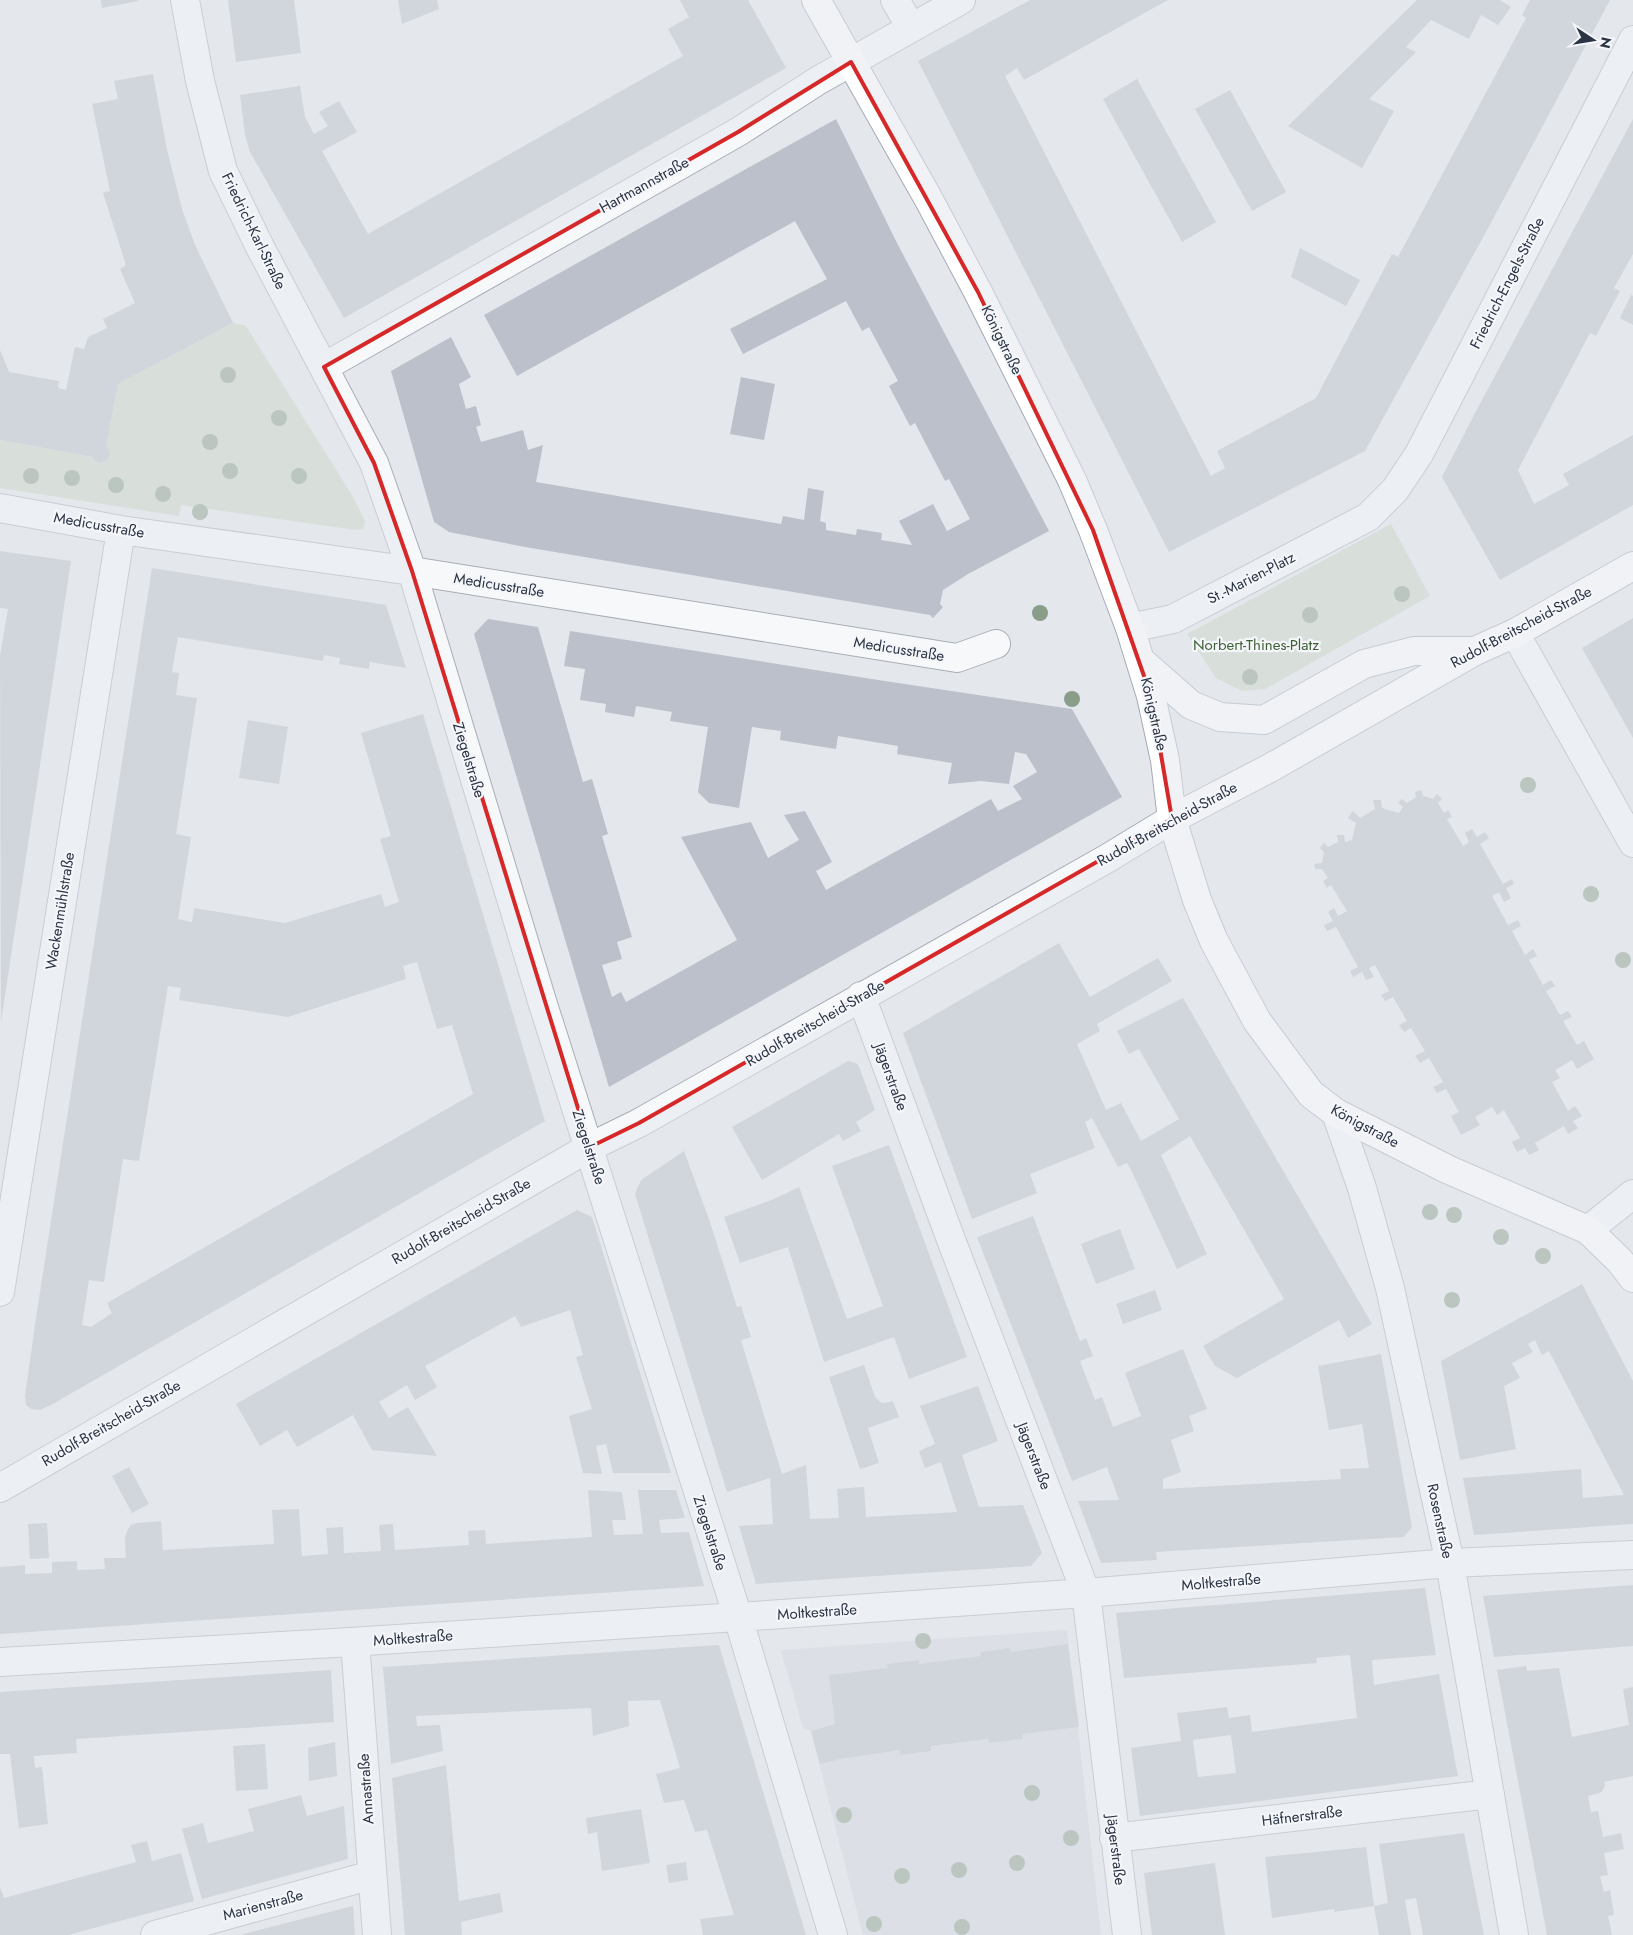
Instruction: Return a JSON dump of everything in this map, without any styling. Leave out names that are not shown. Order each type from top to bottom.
[{"type":"main road","name":"Königstraße","points":[[816,0],[928,198],[978,292],[1072,480],[1110,571],[1141,661],[1165,760],[1172,819],[1197,900],[1214,941],[1258,1021],[1311,1094],[1336,1113],[1449,1170],[1588,1230],[1620,1261],[1633,1278]]},
{"type":"main road","name":"Rudolf-Breitscheid-Straße","points":[[1172,819],[1270,768],[1475,651],[1514,633],[1633,566]]},
{"type":"main road","points":[[1141,661],[1191,705],[1220,717],[1264,720],[1364,664],[1414,651],[1475,651]]},
{"type":"street","name":"Friedrich-Karl-Straße","points":[[184,0],[200,81],[223,170],[260,247],[324,367]]},
{"type":"street","points":[[895,0],[911,27]]},
{"type":"street","name":"Hartmannstraße","points":[[324,367],[738,132],[819,80],[961,0]]},
{"type":"street","name":"Friedrich-Engels-Straße","points":[[1368,518],[1395,490],[1418,454],[1633,40]]},
{"type":"street","name":"Ziegelstraße","points":[[324,367],[374,462],[412,571],[542,1001],[590,1147],[693,1480],[738,1618],[834,1935]]},
{"type":"street","name":"Medicusstraße","points":[[0,508],[121,530],[412,571],[957,658],[996,644]]},
{"type":"street","name":"St.-Marien-Platz","points":[[1130,628],[1172,618],[1368,518]]},
{"type":"street","name":"Wackenmühlstraße","points":[[0,1292],[8,1192],[121,530]]},
{"type":"street","points":[[1514,633],[1633,842]]},
{"type":"street","name":"Rudolf-Breitscheid-Straße","points":[[0,1488],[590,1147],[639,1123],[1108,858],[1172,819]]},
{"type":"street","name":"Jägerstraße","points":[[861,996],[946,1228],[1086,1593],[1127,1935]]},
{"type":"street","name":"Rosenstraße","points":[[1336,1113],[1362,1188],[1390,1288],[1450,1563],[1514,1935]]},
{"type":"street","points":[[1588,1230],[1633,1194]]},
{"type":"street","name":"Moltkestraße","points":[[0,1662],[738,1618],[1086,1593],[1450,1563],[1633,1555]]},
{"type":"street","name":"Annastraße","points":[[356,1642],[377,1935]]},
{"type":"street","name":"Häfnerstraße","points":[[1114,1838],[1490,1794]]},
{"type":"street","name":"Marienstraße","points":[[155,1935],[372,1875]]},
{"type":"highlighted area","points":[[851,62],[978,292],[1093,530],[1151,696],[1172,819],[639,1123],[590,1147],[412,571],[374,463],[324,367],[738,132]]},
{"type":"shaded area","points":[[1067,1630],[1101,1935],[863,1935],[811,1731],[803,1728],[781,1650]]},
{"type":"green space","points":[[233,323],[246,326],[352,495],[365,521],[363,529],[355,530],[181,505],[179,516],[0,488],[0,440],[93,457],[95,461],[101,463],[110,454],[106,447],[118,384]]},
{"type":"green space","name":"Norbert-Thines-Platz","points":[[1391,524],[1430,596],[1265,689],[1242,691],[1216,678],[1187,634]]},
{"type":"building","points":[[101,0],[138,0],[138,1],[102,8]]},
{"type":"building","points":[[228,0],[294,0],[301,53],[236,62]]},
{"type":"building","points":[[398,0],[437,0],[439,9],[402,24]]},
{"type":"building","points":[[680,0],[748,0],[786,68],[344,318],[250,152],[245,135],[240,95],[300,86],[305,117],[314,134],[328,126],[319,112],[339,101],[357,132],[322,151],[368,234],[683,56],[668,29],[689,17]]},
{"type":"building","points":[[1030,0],[1168,0],[1024,80],[1017,68],[1005,76],[1211,476],[1225,468],[1217,451],[1316,398],[1392,254],[1398,257],[1526,18],[1522,15],[1530,0],[1610,0],[1486,232],[1365,451],[1169,552],[918,61]]},
{"type":"building","points":[[1417,0],[1500,0],[1511,7],[1498,25],[1481,15],[1469,39],[1431,20],[1406,47],[1416,52],[1369,99],[1394,111],[1362,168],[1288,126]]},
{"type":"building","points":[[153,74],[167,150],[182,209],[195,245],[233,323],[118,384],[106,447],[110,455],[107,460],[101,463],[95,461],[93,457],[0,440],[0,350],[9,372],[59,381],[58,388],[66,390],[75,347],[84,349],[88,337],[107,328],[103,319],[135,303],[120,269],[126,265],[103,193],[110,191],[92,104],[118,99],[114,81]]},
{"type":"building","points":[[1137,79],[1216,222],[1182,242],[1103,99]]},
{"type":"building","points":[[1230,90],[1286,192],[1252,211],[1195,109]]},
{"type":"building","points":[[836,119],[897,243],[1049,531],[968,574],[943,590],[940,604],[943,607],[933,618],[930,615],[525,547],[449,532],[434,522],[391,371],[451,337],[471,377],[459,384],[466,409],[476,406],[481,425],[476,427],[481,442],[523,430],[528,450],[543,445],[536,482],[781,524],[783,516],[804,520],[808,488],[824,491],[820,521],[826,523],[826,530],[856,535],[857,529],[882,533],[881,540],[912,545],[899,521],[933,504],[947,531],[970,519],[949,479],[945,481],[915,423],[910,426],[889,386],[898,381],[869,327],[862,331],[846,301],[743,354],[730,329],[827,279],[795,221],[517,376],[484,315]]},
{"type":"building","points":[[1633,119],[1633,254],[1614,288],[1620,291],[1596,336],[1590,333],[1518,470],[1534,504],[1569,485],[1563,474],[1633,435],[1633,505],[1500,580],[1442,477]]},
{"type":"building","points":[[1300,248],[1360,280],[1346,306],[1291,277]]},
{"type":"building","points":[[1631,295],[1633,296],[1633,325],[1620,318]]},
{"type":"building","points":[[741,377],[775,384],[764,440],[730,434]]},
{"type":"building","points":[[0,551],[71,561],[1,1022],[0,656],[8,609],[0,608]]},
{"type":"building","points":[[152,568],[386,605],[406,668],[370,662],[369,669],[339,664],[340,658],[324,655],[323,661],[178,637],[172,672],[179,673],[176,695],[197,698],[176,834],[191,837],[178,919],[192,922],[194,908],[285,923],[381,894],[385,907],[399,902],[380,839],[391,836],[361,733],[423,714],[545,1121],[40,1410],[31,1409],[26,1405],[25,1396]],"holes":[[[417,962],[437,1029],[452,1025],[473,1094],[107,1303],[112,1313],[91,1327],[82,1325],[89,1280],[104,1282],[123,1159],[139,1161],[168,986],[181,988],[179,1000],[288,1017],[406,979],[403,966]]]},
{"type":"building","points":[[1633,618],[1633,738],[1582,648]]},
{"type":"building","points":[[488,619],[538,627],[583,782],[592,779],[608,834],[602,836],[632,937],[617,942],[622,959],[602,965],[612,997],[621,992],[626,1002],[737,940],[681,837],[751,822],[768,858],[799,840],[784,815],[805,811],[832,862],[816,871],[826,890],[991,799],[998,811],[1022,799],[1013,786],[1037,772],[1026,754],[1015,752],[1009,784],[981,781],[948,784],[952,763],[897,754],[898,746],[838,736],[836,749],[780,740],[781,731],[752,727],[739,808],[709,803],[698,792],[708,727],[670,721],[672,712],[636,706],[634,717],[605,712],[606,704],[580,700],[585,669],[564,666],[570,631],[1072,709],[1122,797],[609,1087],[474,634]]},
{"type":"building","points":[[248,720],[288,727],[279,784],[239,778]]},
{"type":"building","points":[[1421,790],[1423,796],[1433,799],[1437,794],[1442,799],[1438,803],[1444,813],[1448,810],[1452,817],[1447,819],[1463,846],[1469,842],[1465,833],[1472,829],[1477,837],[1485,832],[1489,838],[1480,844],[1503,884],[1512,879],[1514,884],[1506,888],[1511,898],[1504,902],[1499,892],[1492,896],[1508,925],[1518,920],[1521,926],[1512,931],[1525,955],[1533,949],[1537,956],[1529,960],[1543,985],[1551,980],[1555,986],[1546,991],[1560,1015],[1568,1011],[1572,1017],[1563,1021],[1577,1045],[1584,1041],[1594,1059],[1577,1069],[1572,1060],[1555,1070],[1560,1078],[1552,1082],[1568,1111],[1575,1106],[1582,1116],[1573,1121],[1578,1128],[1568,1134],[1564,1126],[1535,1143],[1539,1150],[1529,1155],[1525,1148],[1517,1152],[1512,1142],[1520,1138],[1504,1110],[1497,1115],[1492,1107],[1475,1117],[1480,1125],[1461,1135],[1451,1116],[1459,1112],[1446,1089],[1437,1093],[1433,1087],[1443,1082],[1429,1058],[1420,1063],[1415,1056],[1425,1051],[1411,1028],[1404,1032],[1399,1025],[1407,1021],[1393,997],[1385,1001],[1381,995],[1389,991],[1375,965],[1369,968],[1374,977],[1366,980],[1362,972],[1353,977],[1350,971],[1358,967],[1336,927],[1327,931],[1324,925],[1333,921],[1328,912],[1334,908],[1338,916],[1347,911],[1331,885],[1327,888],[1323,881],[1328,878],[1322,869],[1315,869],[1314,864],[1322,863],[1324,852],[1320,848],[1324,843],[1328,847],[1338,842],[1337,835],[1344,835],[1345,842],[1352,840],[1356,823],[1348,818],[1353,811],[1360,818],[1375,809],[1373,800],[1381,800],[1382,808],[1399,813],[1403,807],[1398,803],[1402,799],[1407,803],[1416,797],[1415,792]]},
{"type":"building","points":[[1059,943],[1090,997],[1158,958],[1172,981],[1097,1024],[1100,1031],[1077,1044],[1106,1110],[1121,1103],[1141,1141],[1179,1119],[1139,1049],[1129,1054],[1117,1031],[1183,998],[1372,1324],[1348,1338],[1339,1320],[1237,1378],[1215,1366],[1203,1346],[1284,1299],[1190,1136],[1161,1155],[1207,1254],[1177,1269],[1127,1163],[1118,1167],[1092,1118],[1085,1122],[1095,1148],[1030,1174],[1037,1193],[972,1219],[903,1033]]},
{"type":"building","points":[[848,1061],[858,1064],[875,1110],[856,1122],[861,1131],[843,1141],[839,1134],[762,1180],[732,1127]]},
{"type":"building","points":[[889,1145],[967,1357],[909,1379],[894,1337],[824,1362],[788,1247],[740,1263],[724,1217],[772,1200],[799,1187],[847,1319],[883,1306],[832,1166]]},
{"type":"building","points":[[684,1151],[710,1222],[737,1307],[741,1306],[751,1337],[741,1340],[782,1474],[806,1465],[810,1519],[839,1518],[837,1489],[864,1487],[866,1517],[957,1512],[941,1462],[925,1468],[919,1451],[935,1444],[920,1406],[978,1386],[998,1441],[962,1455],[979,1507],[1023,1505],[1042,1553],[1031,1566],[756,1584],[739,1526],[773,1524],[770,1478],[727,1492],[635,1194],[641,1180]]},
{"type":"building","points":[[577,1210],[592,1217],[671,1473],[613,1473],[606,1444],[596,1446],[602,1474],[583,1473],[569,1416],[592,1409],[576,1357],[583,1355],[570,1310],[521,1327],[515,1316],[425,1366],[437,1387],[415,1400],[407,1385],[379,1402],[389,1418],[408,1407],[437,1456],[372,1450],[353,1415],[297,1447],[287,1430],[260,1446],[236,1404]]},
{"type":"building","points":[[1033,1216],[1080,1341],[1086,1338],[1093,1356],[1080,1361],[1095,1400],[1102,1397],[1113,1427],[1141,1416],[1125,1373],[1183,1349],[1207,1409],[1189,1416],[1194,1431],[1171,1440],[1181,1472],[1163,1479],[1163,1489],[1341,1479],[1340,1469],[1369,1468],[1362,1424],[1329,1430],[1318,1366],[1381,1354],[1412,1527],[1404,1537],[1156,1552],[1157,1560],[1101,1563],[1078,1501],[1119,1500],[1107,1467],[1072,1481],[977,1237]]},
{"type":"building","points":[[1120,1229],[1135,1269],[1096,1284],[1081,1244]]},
{"type":"building","points":[[1582,1284],[1633,1381],[1633,1524],[1474,1535],[1463,1478],[1581,1469],[1583,1498],[1624,1495],[1549,1351],[1542,1355],[1535,1340],[1528,1344],[1533,1352],[1512,1363],[1520,1378],[1504,1386],[1516,1449],[1460,1460],[1441,1361]]},
{"type":"building","points":[[1155,1290],[1162,1310],[1123,1324],[1116,1304]]},
{"type":"building","points":[[864,1365],[875,1397],[880,1402],[893,1401],[899,1417],[868,1428],[879,1463],[860,1469],[829,1377]]},
{"type":"building","points":[[129,1467],[149,1504],[132,1513],[112,1476]]},
{"type":"building","points":[[588,1490],[622,1492],[626,1520],[612,1520],[614,1535],[643,1534],[638,1490],[676,1490],[685,1518],[659,1520],[661,1533],[689,1532],[704,1586],[0,1634],[0,1567],[25,1565],[25,1574],[52,1573],[52,1562],[77,1561],[77,1570],[105,1569],[104,1558],[126,1558],[125,1538],[127,1531],[131,1525],[137,1523],[161,1521],[163,1550],[274,1544],[272,1510],[299,1509],[302,1556],[328,1554],[326,1528],[343,1527],[344,1553],[381,1551],[379,1525],[393,1524],[395,1550],[469,1545],[468,1531],[485,1530],[486,1544],[592,1537]]},
{"type":"building","points":[[47,1523],[49,1558],[30,1559],[28,1524]]},
{"type":"building","points":[[1633,1585],[1633,1646],[1494,1657],[1483,1596]]},
{"type":"building","points":[[1425,1588],[1436,1655],[1372,1660],[1374,1685],[1439,1674],[1458,1776],[1140,1816],[1131,1748],[1181,1741],[1177,1713],[1227,1707],[1229,1718],[1250,1715],[1252,1732],[1357,1718],[1350,1655],[1316,1658],[1317,1663],[1124,1678],[1116,1613]],"holes":[[[1231,1735],[1236,1773],[1198,1777],[1193,1740]]]},
{"type":"building","points":[[1068,1644],[1079,1727],[1022,1734],[1023,1739],[989,1743],[988,1739],[931,1746],[931,1751],[900,1755],[899,1750],[820,1764],[811,1731],[835,1724],[829,1675],[888,1668],[887,1664],[919,1660],[919,1664],[981,1656],[980,1652],[1010,1648],[1011,1652]]},
{"type":"building","points":[[719,1645],[806,1935],[703,1935],[700,1919],[734,1915],[707,1830],[695,1832],[684,1800],[664,1803],[656,1774],[680,1768],[660,1700],[628,1701],[629,1726],[593,1736],[591,1708],[416,1716],[417,1726],[440,1725],[443,1751],[391,1764],[383,1667]]},
{"type":"building","points":[[1526,1666],[1527,1671],[1559,1668],[1572,1737],[1629,1725],[1623,1689],[1633,1687],[1633,1776],[1604,1782],[1605,1786],[1602,1792],[1588,1796],[1591,1812],[1598,1811],[1603,1837],[1621,1833],[1624,1849],[1604,1853],[1608,1875],[1600,1876],[1604,1892],[1610,1890],[1614,1915],[1608,1916],[1612,1935],[1547,1935],[1497,1670]]},
{"type":"building","points":[[331,1670],[334,1722],[76,1739],[77,1753],[34,1756],[35,1768],[42,1767],[48,1824],[19,1828],[10,1754],[0,1754],[0,1692]]},
{"type":"building","points":[[335,1742],[337,1776],[309,1781],[308,1748]]},
{"type":"building","points":[[265,1744],[268,1789],[236,1791],[233,1746]]},
{"type":"building","points":[[446,1765],[459,1901],[500,1893],[503,1912],[461,1922],[462,1935],[405,1935],[392,1778]]},
{"type":"building","points":[[301,1795],[307,1816],[344,1806],[348,1859],[202,1899],[182,1829],[203,1823],[208,1843],[254,1831],[248,1809]]},
{"type":"building","points":[[641,1809],[650,1863],[602,1871],[597,1832],[588,1834],[586,1818]]},
{"type":"building","points":[[1464,1833],[1484,1935],[1423,1935],[1416,1898],[1405,1900],[1411,1935],[1379,1935],[1374,1906],[1388,1903],[1379,1844]]},
{"type":"building","points":[[147,1841],[152,1861],[181,1853],[194,1901],[68,1935],[0,1935],[0,1887],[4,1898],[136,1862],[131,1845]]},
{"type":"building","points":[[1366,1847],[1374,1906],[1334,1912],[1334,1909],[1272,1918],[1265,1857]]},
{"type":"building","points":[[686,1862],[688,1880],[669,1883],[666,1865]]},
{"type":"building","points":[[1215,1863],[1225,1935],[1152,1935],[1144,1873]]},
{"type":"building","points":[[353,1906],[355,1935],[243,1935],[243,1934]]}]
